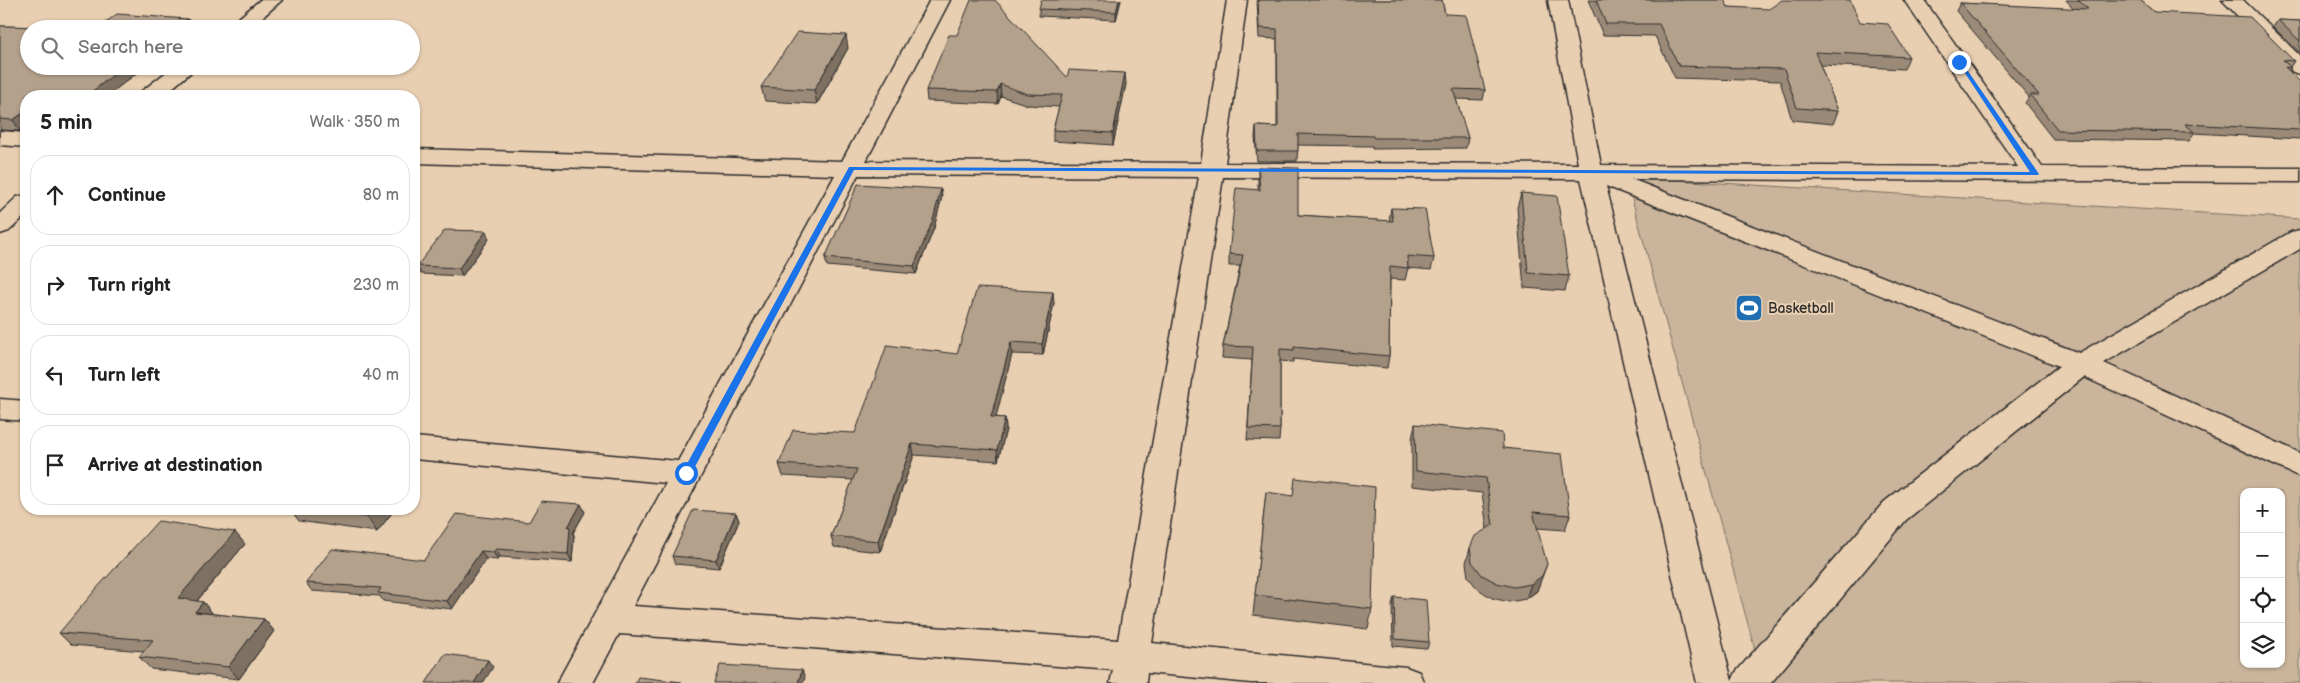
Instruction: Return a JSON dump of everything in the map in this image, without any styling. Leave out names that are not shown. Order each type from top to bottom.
[{"type":"street","points":[[247,20],[272,0]]},
{"type":"street","points":[[575,683],[940,0]]},
{"type":"street","points":[[1130,669],[1212,170],[1237,0]]},
{"type":"street","points":[[1558,0],[1591,172],[1715,683]]},
{"type":"street","points":[[1914,0],[2035,174]]},
{"type":"street","points":[[2232,0],[2300,68]]},
{"type":"street","points":[[158,90],[177,75]]},
{"type":"street","points":[[0,138],[20,140]]},
{"type":"street","points":[[420,156],[851,168],[2300,175]]},
{"type":"street","points":[[1591,172],[2082,364],[2300,466]]},
{"type":"street","points":[[0,226],[20,208]]},
{"type":"street","points":[[1749,683],[1895,511],[2082,364],[2300,238]]},
{"type":"street","points":[[0,408],[20,410]]},
{"type":"street","points":[[420,449],[686,473]]},
{"type":"street","points":[[609,620],[1130,669],[1406,683]]},
{"type":"shaded area","points":[[1626,177],[2300,219],[2300,683],[1764,683]]},
{"type":"building","points":[[971,0],[995,0],[1067,77],[1069,70],[1125,73],[1113,133],[1053,130],[1062,95],[1027,94],[1000,84],[997,92],[926,90],[949,35],[957,35]]},
{"type":"building","points":[[1041,0],[1119,0],[1116,12],[1039,9]]},
{"type":"building","points":[[1258,0],[1442,0],[1445,14],[1466,15],[1485,90],[1453,89],[1468,138],[1374,138],[1373,136],[1298,134],[1298,151],[1257,151],[1256,126],[1278,127],[1277,29],[1259,28]]},
{"type":"building","points":[[1596,0],[1724,0],[1728,7],[1769,9],[1782,0],[1850,0],[1860,22],[1888,24],[1909,57],[1815,52],[1838,111],[1797,108],[1784,69],[1679,66],[1659,24],[1606,24]]},
{"type":"building","points":[[2078,0],[2140,0],[2154,12],[2250,17],[2294,61],[2283,60],[2291,68],[2285,67],[2300,82],[2300,130],[2185,124],[2194,132],[2058,130],[2030,95],[2039,95],[1960,3],[2088,9]]},
{"type":"building","points":[[117,14],[188,19],[187,20],[109,20]]},
{"type":"building","points":[[2278,20],[2300,21],[2300,41]]},
{"type":"building","points":[[0,26],[20,26],[20,75],[113,75],[94,90],[20,90],[20,115],[13,120],[0,119]]},
{"type":"building","points":[[797,32],[846,35],[814,90],[761,87]]},
{"type":"building","points":[[1258,167],[1298,168],[1298,215],[1393,221],[1391,208],[1425,209],[1434,258],[1407,256],[1408,268],[1390,266],[1389,356],[1294,347],[1294,350],[1280,349],[1280,429],[1248,428],[1253,347],[1223,346],[1243,255],[1229,254],[1236,188],[1260,190]]},
{"type":"building","points":[[858,184],[941,189],[933,220],[914,266],[825,258]]},
{"type":"building","points":[[1521,193],[1557,196],[1569,276],[1528,273]]},
{"type":"building","points":[[445,230],[486,231],[459,268],[420,266],[420,262]]},
{"type":"building","points":[[977,288],[1053,292],[1042,344],[1011,342],[991,417],[1005,418],[997,450],[912,444],[878,541],[831,536],[857,469],[779,464],[793,430],[855,433],[887,345],[957,354]]},
{"type":"building","points":[[1415,424],[1502,433],[1503,448],[1562,454],[1570,515],[1533,512],[1547,564],[1542,576],[1531,584],[1514,587],[1497,583],[1482,575],[1472,562],[1470,548],[1475,536],[1493,525],[1486,478],[1416,471]]},
{"type":"building","points":[[1295,478],[1375,487],[1372,609],[1255,595],[1266,492],[1293,496]]},
{"type":"building","points":[[541,501],[581,504],[568,527],[570,527],[568,554],[496,549],[493,552],[481,551],[447,601],[378,593],[381,588],[306,583],[332,549],[424,560],[456,514],[529,522]]},
{"type":"building","points":[[693,510],[736,513],[716,560],[672,556]]},
{"type":"building","points":[[158,521],[235,532],[178,598],[203,602],[195,612],[264,619],[228,667],[139,657],[153,640],[59,633]]},
{"type":"building","points":[[1394,597],[1426,600],[1429,642],[1395,639]]},
{"type":"building","points":[[445,654],[488,660],[474,683],[426,683]]},
{"type":"building","points":[[720,665],[802,670],[798,683],[714,683]]},
{"type":"building","points":[[638,677],[682,682],[635,683]]},
{"type":"place","name":"Basketball","points":[[1749,308]]},
{"type":"route","points":[[686,473],[851,168],[2035,174],[1959,62]]}]
